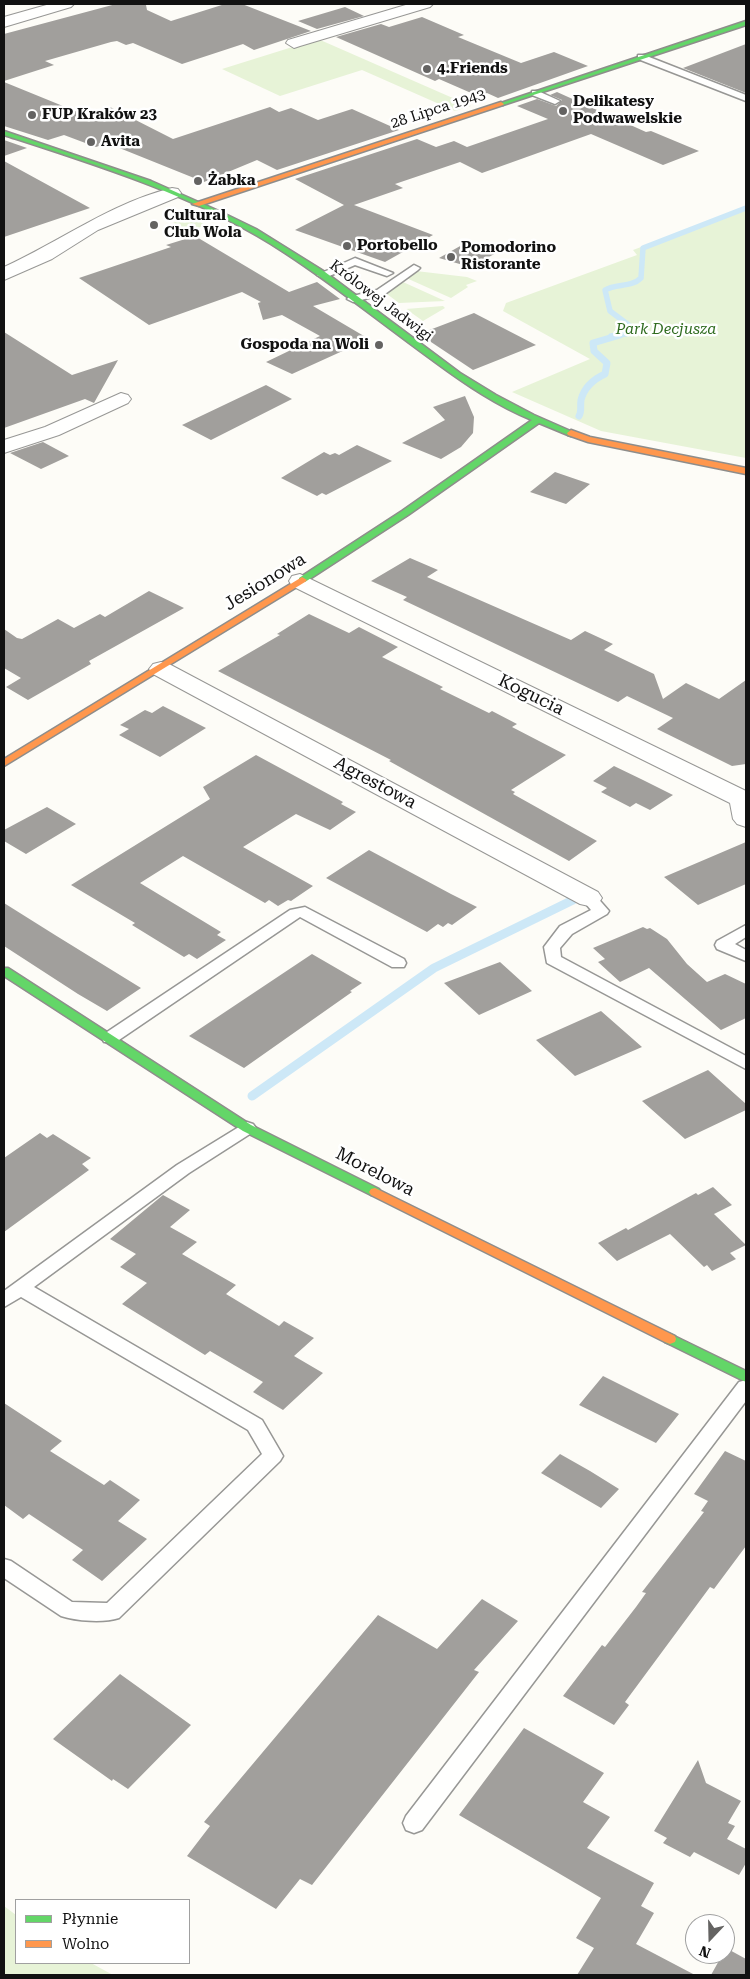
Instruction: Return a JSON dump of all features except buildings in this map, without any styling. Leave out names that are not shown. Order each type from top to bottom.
[{"type":"street","points":[[4,22],[66,4]]},
{"type":"street","points":[[294,43],[424,4]]},
{"type":"street","name":"28 Lipca 1943","points":[[196,204],[746,23]]},
{"type":"street","name":"Królowej Jadwigi","points":[[4,133],[172,193],[285,250],[465,382],[515,410],[565,432],[607,443],[746,471]]},
{"type":"street","points":[[4,274],[45,255],[92,226],[172,193]]},
{"type":"street","points":[[4,446],[52,432],[121,399]]},
{"type":"street","name":"Jesionowa","points":[[4,762],[161,669],[388,525],[514,434],[538,420]]},
{"type":"street","name":"Kogucia","points":[[300,581],[742,799],[746,819]]},
{"type":"street","name":"Agrestowa","points":[[161,669],[589,898]]},
{"type":"street","name":"Morelowa","points":[[4,971],[247,1128],[746,1377]]},
{"type":"lane","points":[[641,57],[746,98]]},
{"type":"lane","points":[[535,93],[555,101]]},
{"type":"lane","points":[[322,276],[355,261],[387,273]]},
{"type":"lane","points":[[353,299],[381,292],[414,268]]},
{"type":"lane","points":[[589,898],[601,911],[566,930],[552,947],[553,959],[746,1063]]},
{"type":"lane","points":[[110,1038],[296,913],[305,912],[398,963]]},
{"type":"lane","points":[[746,930],[723,944],[746,956]]},
{"type":"lane","points":[[4,1300],[183,1170],[247,1128]]},
{"type":"lane","points":[[4,1567],[68,1610],[112,1612],[273,1456],[255,1425],[21,1288]]},
{"type":"lane","points":[[414,1823],[746,1387]]},
{"type":"green space","points":[[318,39],[471,106],[455,111],[362,70],[280,96],[222,69]]},
{"type":"green space","name":"Park Decjusza","points":[[746,208],[746,458],[601,431],[512,392],[590,359],[503,311],[506,303],[637,255],[633,250]]},
{"type":"green space","points":[[188,216],[206,225],[189,231],[173,223]]},
{"type":"green space","points":[[416,271],[467,277],[477,281],[466,285],[468,287],[451,298],[404,277]]},
{"type":"green space","points":[[403,282],[445,301],[399,303],[387,294],[390,289]]},
{"type":"green space","points":[[443,306],[445,308],[423,321],[406,309]]},
{"type":"green space","points":[[4,1906],[15,1914],[15,1964],[93,1964],[113,1975],[4,1975]]},
{"type":"waterway","points":[[611,336],[632,333],[634,329],[610,311],[605,290],[633,283],[641,278],[643,248],[746,208]]},
{"type":"waterway","points":[[579,416],[584,392],[593,381],[605,374],[607,363],[594,351],[593,343],[620,335]]},
{"type":"waterway","points":[[252,1096],[434,968],[573,900]]},
{"type":"traffic: fast","points":[[501,104],[746,23]]},
{"type":"traffic: fast","points":[[4,133],[113,169],[219,213],[286,250],[322,274],[423,350],[493,397],[531,417],[571,433]]},
{"type":"traffic: fast","points":[[302,580],[405,513],[538,420]]},
{"type":"traffic: fast","points":[[4,971],[247,1128],[375,1192]]},
{"type":"traffic: fast","points":[[670,1339],[746,1377]]},
{"type":"traffic: slow","points":[[196,204],[501,104]]},
{"type":"traffic: slow","points":[[571,433],[588,439],[746,471]]},
{"type":"traffic: slow","points":[[4,763],[302,580]]},
{"type":"traffic: slow","points":[[375,1192],[670,1339]]},
{"type":"place","name":"4.Friends","points":[[427,69]]},
{"type":"place","name":"Delikatesy Podwawelskie","points":[[563,111]]},
{"type":"place","name":"FUP Kraków 23","points":[[32,115]]},
{"type":"place","name":"Avita","points":[[91,142]]},
{"type":"place","name":"Żabka","points":[[198,181]]},
{"type":"place","name":"Cultural Club Wola","points":[[154,225]]},
{"type":"place","name":"Portobello","points":[[347,246]]},
{"type":"place","name":"Pomodorino Ristorante","points":[[451,257]]},
{"type":"place","name":"Gospoda na Woli","points":[[379,345]]}]
